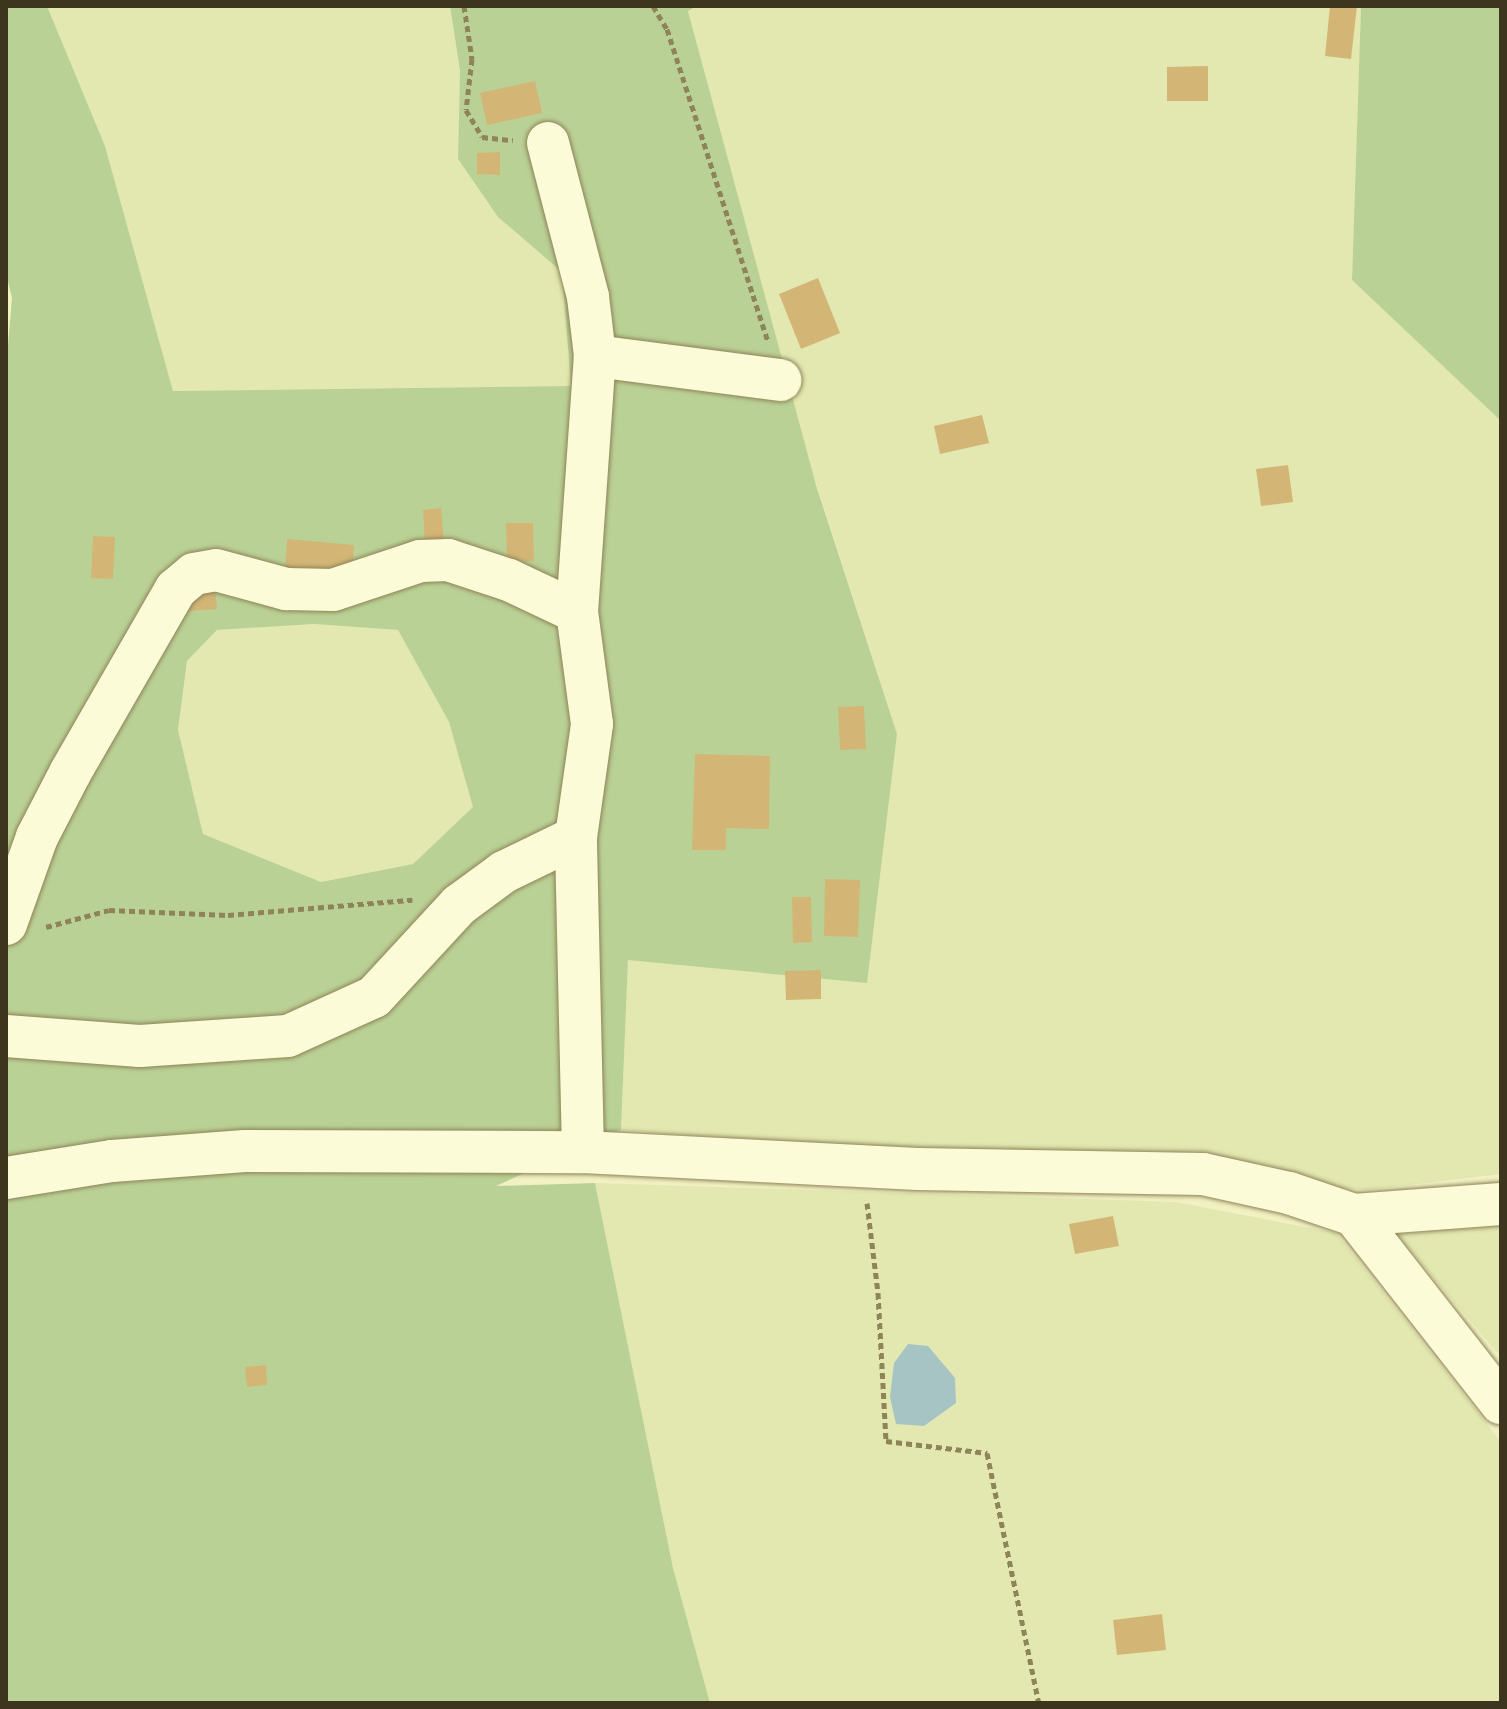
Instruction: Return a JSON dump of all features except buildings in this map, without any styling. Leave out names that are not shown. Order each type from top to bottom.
[{"type":"street","points":[[548,143],[588,297],[595,356],[577,612],[592,724],[576,837],[583,1152]]},
{"type":"street","points":[[595,356],[780,380]]},
{"type":"street","points":[[21,927],[37,837],[70,773],[176,589],[194,574],[216,570],[286,589],[333,590],[420,561],[448,560],[509,580],[577,612]]},
{"type":"street","points":[[6,1036],[140,1046],[288,1036],[374,997],[459,905],[504,872],[576,837]]},
{"type":"street","points":[[6,1178],[112,1161],[245,1151],[583,1152],[862,1167],[1203,1174],[1289,1193],[1354,1215],[1501,1204]]},
{"type":"street","points":[[1354,1215],[1501,1403]]},
{"type":"path","points":[[464,6],[472,59],[466,110],[482,137],[548,143]]},
{"type":"path","points":[[653,6],[667,29],[780,380]]},
{"type":"path","points":[[21,927],[109,910],[228,915],[416,899]]},
{"type":"path","points":[[862,1167],[878,1293],[886,1441],[987,1453],[1039,1703]]},
{"type":"green space","points":[[6,6],[47,6],[105,146],[173,391],[571,386],[562,272],[498,217],[458,159],[460,71],[450,6],[697,6],[688,11],[816,485],[897,734],[867,983],[628,960],[621,1130],[496,1186],[595,1183],[673,1568],[710,1703],[6,1703],[6,369],[12,298],[6,274]],"holes":[[[314,624],[398,630],[449,722],[473,807],[413,864],[321,882],[203,834],[178,730],[187,661],[217,630]]]},
{"type":"green space","points":[[47,6],[450,6],[460,71],[458,159],[498,217],[562,272],[572,386],[173,391],[105,146]]},
{"type":"green space","points":[[697,6],[1361,6],[1352,280],[1501,421],[1501,1174],[1367,1190],[621,1130],[628,960],[897,734],[802,440],[688,10]]},
{"type":"green space","points":[[1361,6],[1501,6],[1501,421],[1352,280]]},
{"type":"green space","points":[[314,624],[398,630],[449,722],[474,807],[413,864],[321,882],[203,834],[178,730],[187,661],[217,630]]},
{"type":"green space","points":[[595,1183],[1176,1202],[1336,1233],[1501,1442],[1501,1703],[710,1703],[673,1568]]},
{"type":"green space","points":[[1501,1223],[1501,1357],[1396,1234]]},
{"type":"water","points":[[908,1344],[928,1346],[955,1378],[956,1403],[924,1426],[896,1424],[890,1397],[894,1363]]}]
